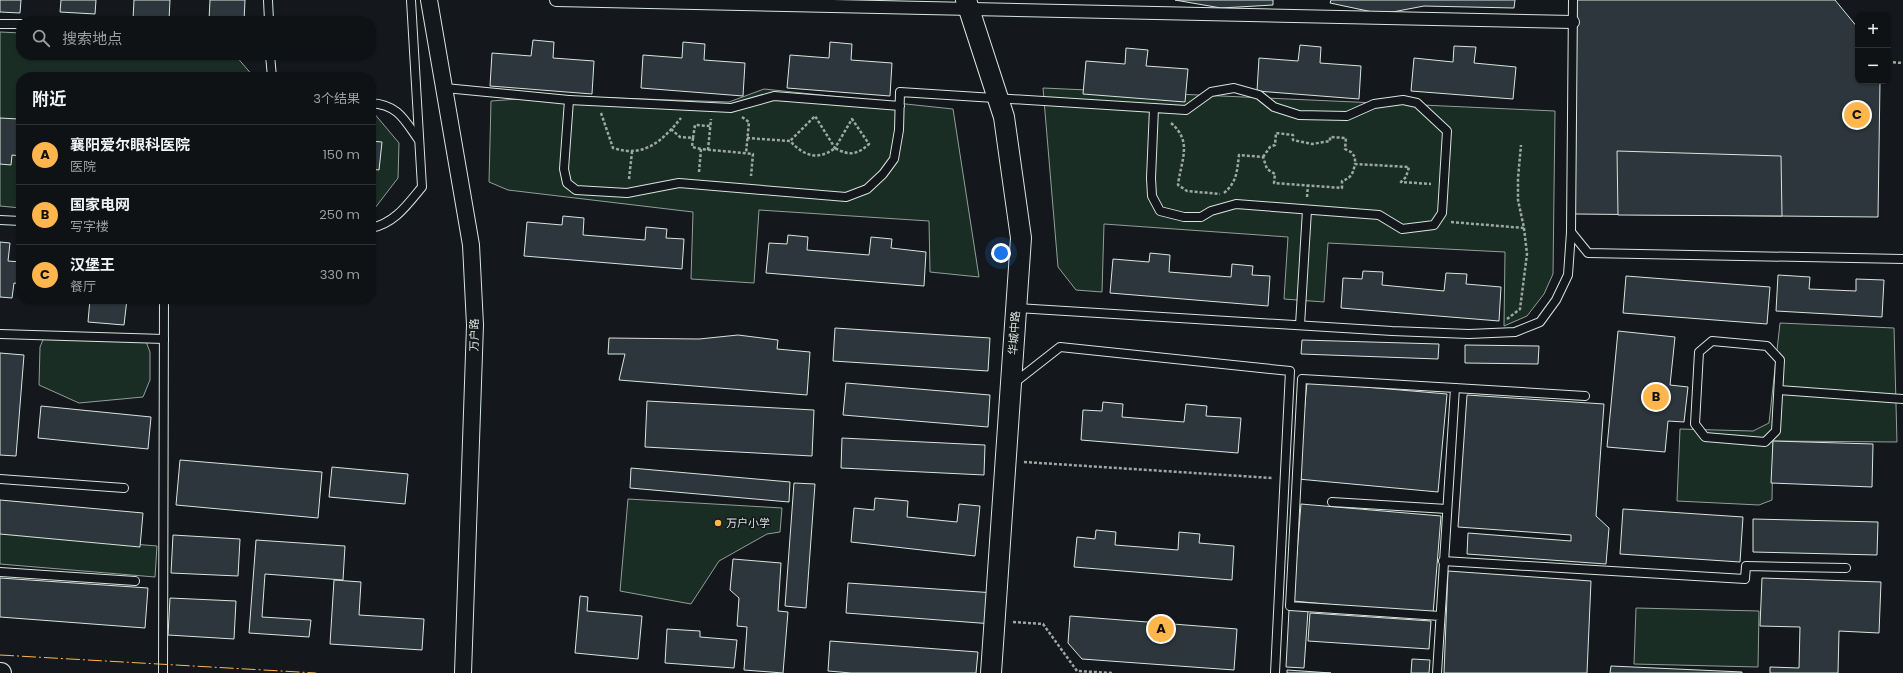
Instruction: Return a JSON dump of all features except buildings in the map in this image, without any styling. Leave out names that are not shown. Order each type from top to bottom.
[{"type":"street","name":"万户路","points":[[429,0],[471,245],[475,325],[463,673]]},
{"type":"street","points":[[556,0],[968,4],[1573,22]]},
{"type":"street","name":"华城中路","points":[[968,4],[1004,117],[1021,238],[991,673]]},
{"type":"lane","points":[[268,0],[269,16]]},
{"type":"lane","points":[[376,227],[383,225],[404,210],[422,187],[411,0]]},
{"type":"lane","points":[[1016,308],[1392,331],[1469,334],[1515,332],[1540,322],[1556,300],[1568,275],[1571,232],[1573,0]]},
{"type":"lane","points":[[0,24],[16,24]]},
{"type":"lane","points":[[270,60],[272,72]]},
{"type":"lane","points":[[445,88],[569,100],[731,108],[774,96],[900,106]]},
{"type":"lane","points":[[569,100],[564,169],[567,183],[576,190],[627,193],[679,183],[846,197],[867,189],[883,174],[894,159],[899,130],[900,92],[1186,110],[1211,92],[1234,88],[1259,95],[1274,107],[1299,115],[1347,116],[1374,104],[1403,100],[1417,103],[1446,131],[1442,213],[1434,225],[1402,229],[1379,215],[1236,204],[1211,211],[1201,217],[1190,217],[1160,211],[1152,196],[1151,178],[1154,108]]},
{"type":"lane","points":[[376,103],[384,104],[400,113],[419,140]]},
{"type":"lane","points":[[1300,325],[1307,210]]},
{"type":"lane","points":[[0,220],[16,221]]},
{"type":"lane","points":[[1571,232],[1588,253],[1903,260]]},
{"type":"lane","points":[[163,673],[164,304]]},
{"type":"lane","points":[[0,334],[164,339]]},
{"type":"lane","points":[[1712,342],[1768,346],[1780,360],[1779,390],[1776,431],[1765,442],[1705,437],[1695,424],[1699,352],[1712,342]]},
{"type":"lane","points":[[1011,385],[1060,347],[1290,372],[1275,673]]},
{"type":"lane","points":[[1440,616],[1290,606],[1302,379],[1585,396]]},
{"type":"lane","points":[[1437,673],[1455,388]]},
{"type":"lane","points":[[1779,390],[1903,399]]},
{"type":"lane","points":[[0,479],[124,488]]},
{"type":"lane","points":[[1332,502],[1447,509]]},
{"type":"lane","points":[[1443,561],[1745,579],[1746,566],[1846,568]]},
{"type":"lane","points":[[0,572],[135,581]]},
{"type":"path","points":[[1891,62],[1903,62]]},
{"type":"path","points":[[598,101],[603,121],[613,148],[632,152],[656,143],[671,129],[690,106]]},
{"type":"path","points":[[708,150],[710,119],[731,108],[749,122],[746,153]]},
{"type":"path","points":[[1154,108],[1175,126],[1184,140],[1184,151],[1178,185],[1188,191],[1223,194],[1233,186],[1237,172],[1239,155],[1263,157]]},
{"type":"path","points":[[747,138],[790,141],[798,150],[808,155],[821,156],[835,148],[852,118],[869,144],[861,151],[845,154],[835,148],[815,116],[790,141]]},
{"type":"path","points":[[710,126],[695,125],[692,148],[753,154],[750,189]]},
{"type":"path","points":[[671,129],[680,137],[693,138]]},
{"type":"path","points":[[1276,133],[1293,135],[1293,140],[1312,144],[1330,141],[1330,137],[1346,138],[1345,149],[1351,152],[1355,157],[1355,164],[1350,178],[1342,181],[1342,188],[1287,184],[1274,183],[1275,174],[1267,169],[1263,157],[1270,147],[1275,146],[1276,133]]},
{"type":"path","points":[[1489,333],[1520,309],[1527,254],[1524,228],[1518,200],[1518,178],[1521,146]]},
{"type":"path","points":[[698,184],[701,149]]},
{"type":"path","points":[[627,193],[632,152]]},
{"type":"path","points":[[1355,164],[1408,167],[1406,177],[1401,182],[1444,185]]},
{"type":"path","points":[[1437,221],[1524,228]]},
{"type":"path","points":[[1005,461],[1285,479]]},
{"type":"path","points":[[994,621],[1043,624],[1077,671],[1113,673]]},
{"type":"green space","points":[[0,32],[16,33],[16,60],[239,60],[250,72],[16,72],[16,208],[0,206]]},
{"type":"green space","points":[[1043,88],[1555,111],[1553,274],[1544,294],[1527,316],[1504,326],[1505,252],[1328,243],[1324,302],[1284,299],[1288,237],[1104,224],[1102,292],[1076,290],[1058,267]]},
{"type":"green space","points":[[764,89],[953,109],[979,277],[930,272],[929,221],[759,210],[754,283],[691,279],[693,212],[508,190],[489,182],[491,101],[558,96],[729,102]]},
{"type":"green space","points":[[376,116],[399,143],[398,178],[376,207]]},
{"type":"green space","points":[[1780,323],[1894,328],[1897,442],[1773,441],[1772,500],[1759,505],[1677,501],[1680,429],[1753,431],[1769,423]]},
{"type":"green space","points":[[45,335],[145,339],[150,352],[150,380],[143,397],[79,403],[39,385],[40,347]]},
{"type":"green space","points":[[628,499],[782,508],[780,532],[767,534],[719,561],[691,604],[620,591]]},
{"type":"green space","points":[[0,533],[157,546],[155,577],[0,564]]},
{"type":"green space","points":[[1636,608],[1759,611],[1758,667],[1634,664]]},
{"type":"power","points":[[0,655],[316,673]]},
{"type":"place","name":"汉堡王","points":[[1857,115]]},
{"type":"place","name":"国家电网","points":[[1656,397]]},
{"type":"place","name":"万户小学","points":[[718,523]]},
{"type":"place","name":"襄阳爱尔眼科医院","points":[[1161,629]]}]
